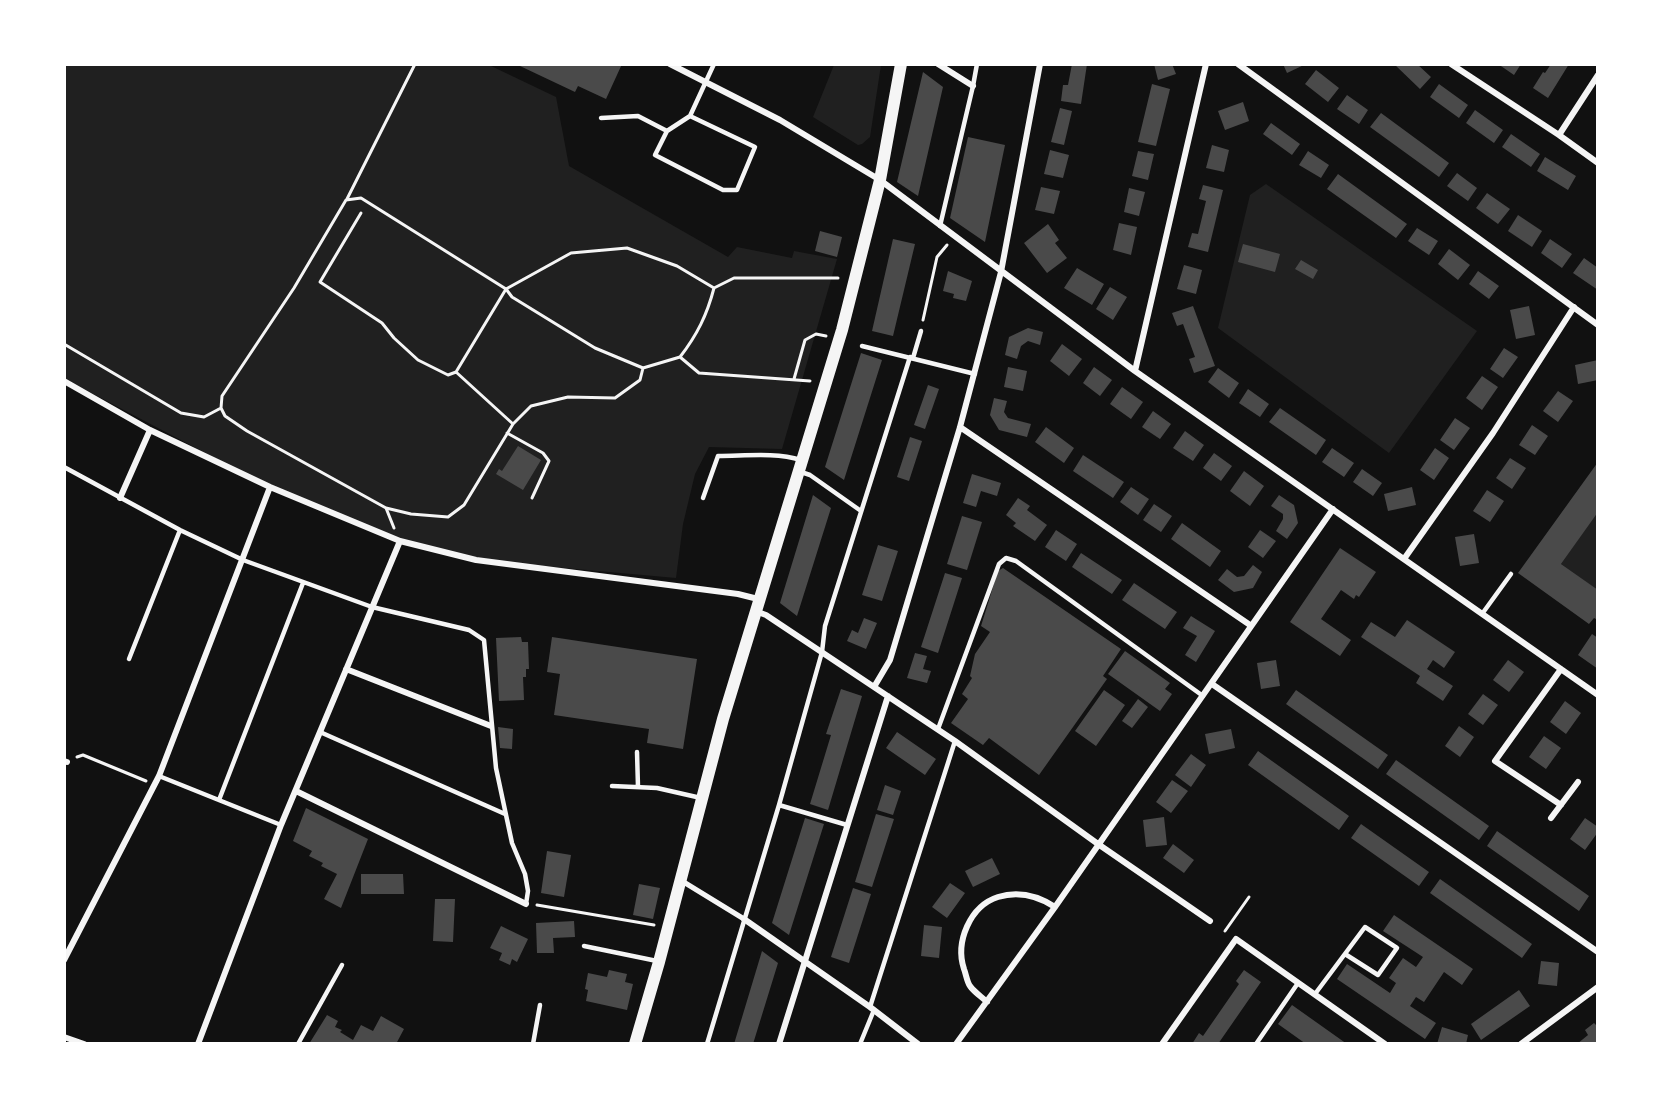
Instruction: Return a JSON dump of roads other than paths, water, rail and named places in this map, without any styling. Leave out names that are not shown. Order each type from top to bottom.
[{"type":"main road","points":[[635,1044],[756,605],[842,330],[880,180],[901,64]]},
{"type":"street","points":[[670,64],[780,120],[880,180],[1135,371],[1598,694]]},
{"type":"street","points":[[938,64],[974,86]]},
{"type":"street","points":[[874,687],[890,660],[975,374],[1001,272],[1040,64]]},
{"type":"street","points":[[1135,371],[1206,64]]},
{"type":"street","points":[[1238,64],[1598,325]]},
{"type":"street","points":[[1451,64],[1598,163]]},
{"type":"street","points":[[1559,135],[1598,75]]},
{"type":"street","points":[[1404,559],[1493,433],[1574,308]]},
{"type":"street","points":[[64,381],[150,430],[270,487],[397,540],[476,560],[738,594],[938,729],[1210,921]]},
{"type":"street","points":[[960,427],[1250,625]]},
{"type":"street","points":[[120,498],[150,430]]},
{"type":"street","points":[[64,960],[159,776],[270,487]]},
{"type":"street","points":[[956,1044],[1055,907],[1333,509]]},
{"type":"street","points":[[198,1044],[281,825],[372,607],[397,540]]},
{"type":"street","points":[[346,669],[491,726]]},
{"type":"street","points":[[1561,669],[1495,761],[1561,805]]},
{"type":"street","points":[[1212,684],[1598,952]]},
{"type":"street","points":[[779,1044],[888,696]]},
{"type":"street","points":[[1551,818],[1578,782]]},
{"type":"street","points":[[296,791],[526,904]]},
{"type":"street","points":[[680,879],[804,960],[918,1044]]},
{"type":"street","points":[[987,1002],[970,987],[960,957],[966,926],[979,910],[996,897],[1013,894],[1031,896],[1055,907]]},
{"type":"street","points":[[1162,1044],[1236,939],[1385,1044]]},
{"type":"street","points":[[1521,1044],[1598,987]]},
{"type":"street","points":[[64,1037],[84,1044]]},
{"type":"lane","points":[[690,116],[755,147],[737,189],[723,190],[655,155],[667,131],[690,116],[714,64]]},
{"type":"lane","points":[[940,226],[974,86],[977,64]]},
{"type":"lane","points":[[601,118],[638,116],[667,131]]},
{"type":"lane","points":[[707,1044],[779,805],[822,652],[825,626],[921,331]]},
{"type":"lane","points":[[862,345],[975,374]]},
{"type":"lane","points":[[703,498],[718,456],[790,457],[810,475],[861,511]]},
{"type":"lane","points":[[64,466],[180,530],[243,560],[372,607],[469,630],[484,640],[496,768],[512,843],[525,874],[528,891],[526,904]]},
{"type":"lane","points":[[129,659],[180,530]]},
{"type":"lane","points":[[938,729],[999,564],[1006,558],[1016,561],[1203,696]]},
{"type":"lane","points":[[1482,614],[1511,574]]},
{"type":"lane","points":[[219,800],[303,583]]},
{"type":"lane","points":[[320,732],[506,814]]},
{"type":"lane","points":[[860,1044],[955,741]]},
{"type":"lane","points":[[637,752],[638,787]]},
{"type":"lane","points":[[159,776],[281,825]]},
{"type":"lane","points":[[612,786],[657,788],[701,798]]},
{"type":"lane","points":[[779,805],[847,825]]},
{"type":"lane","points":[[1315,994],[1365,927],[1397,948],[1378,975],[1345,954]]},
{"type":"lane","points":[[584,946],[659,962]]},
{"type":"lane","points":[[298,1044],[342,964]]},
{"type":"lane","points":[[1256,1044],[1298,982]]},
{"type":"lane","points":[[533,1044],[540,1005]]},
{"type":"lane","points":[[1260,1038],[1267,1044]]}]
